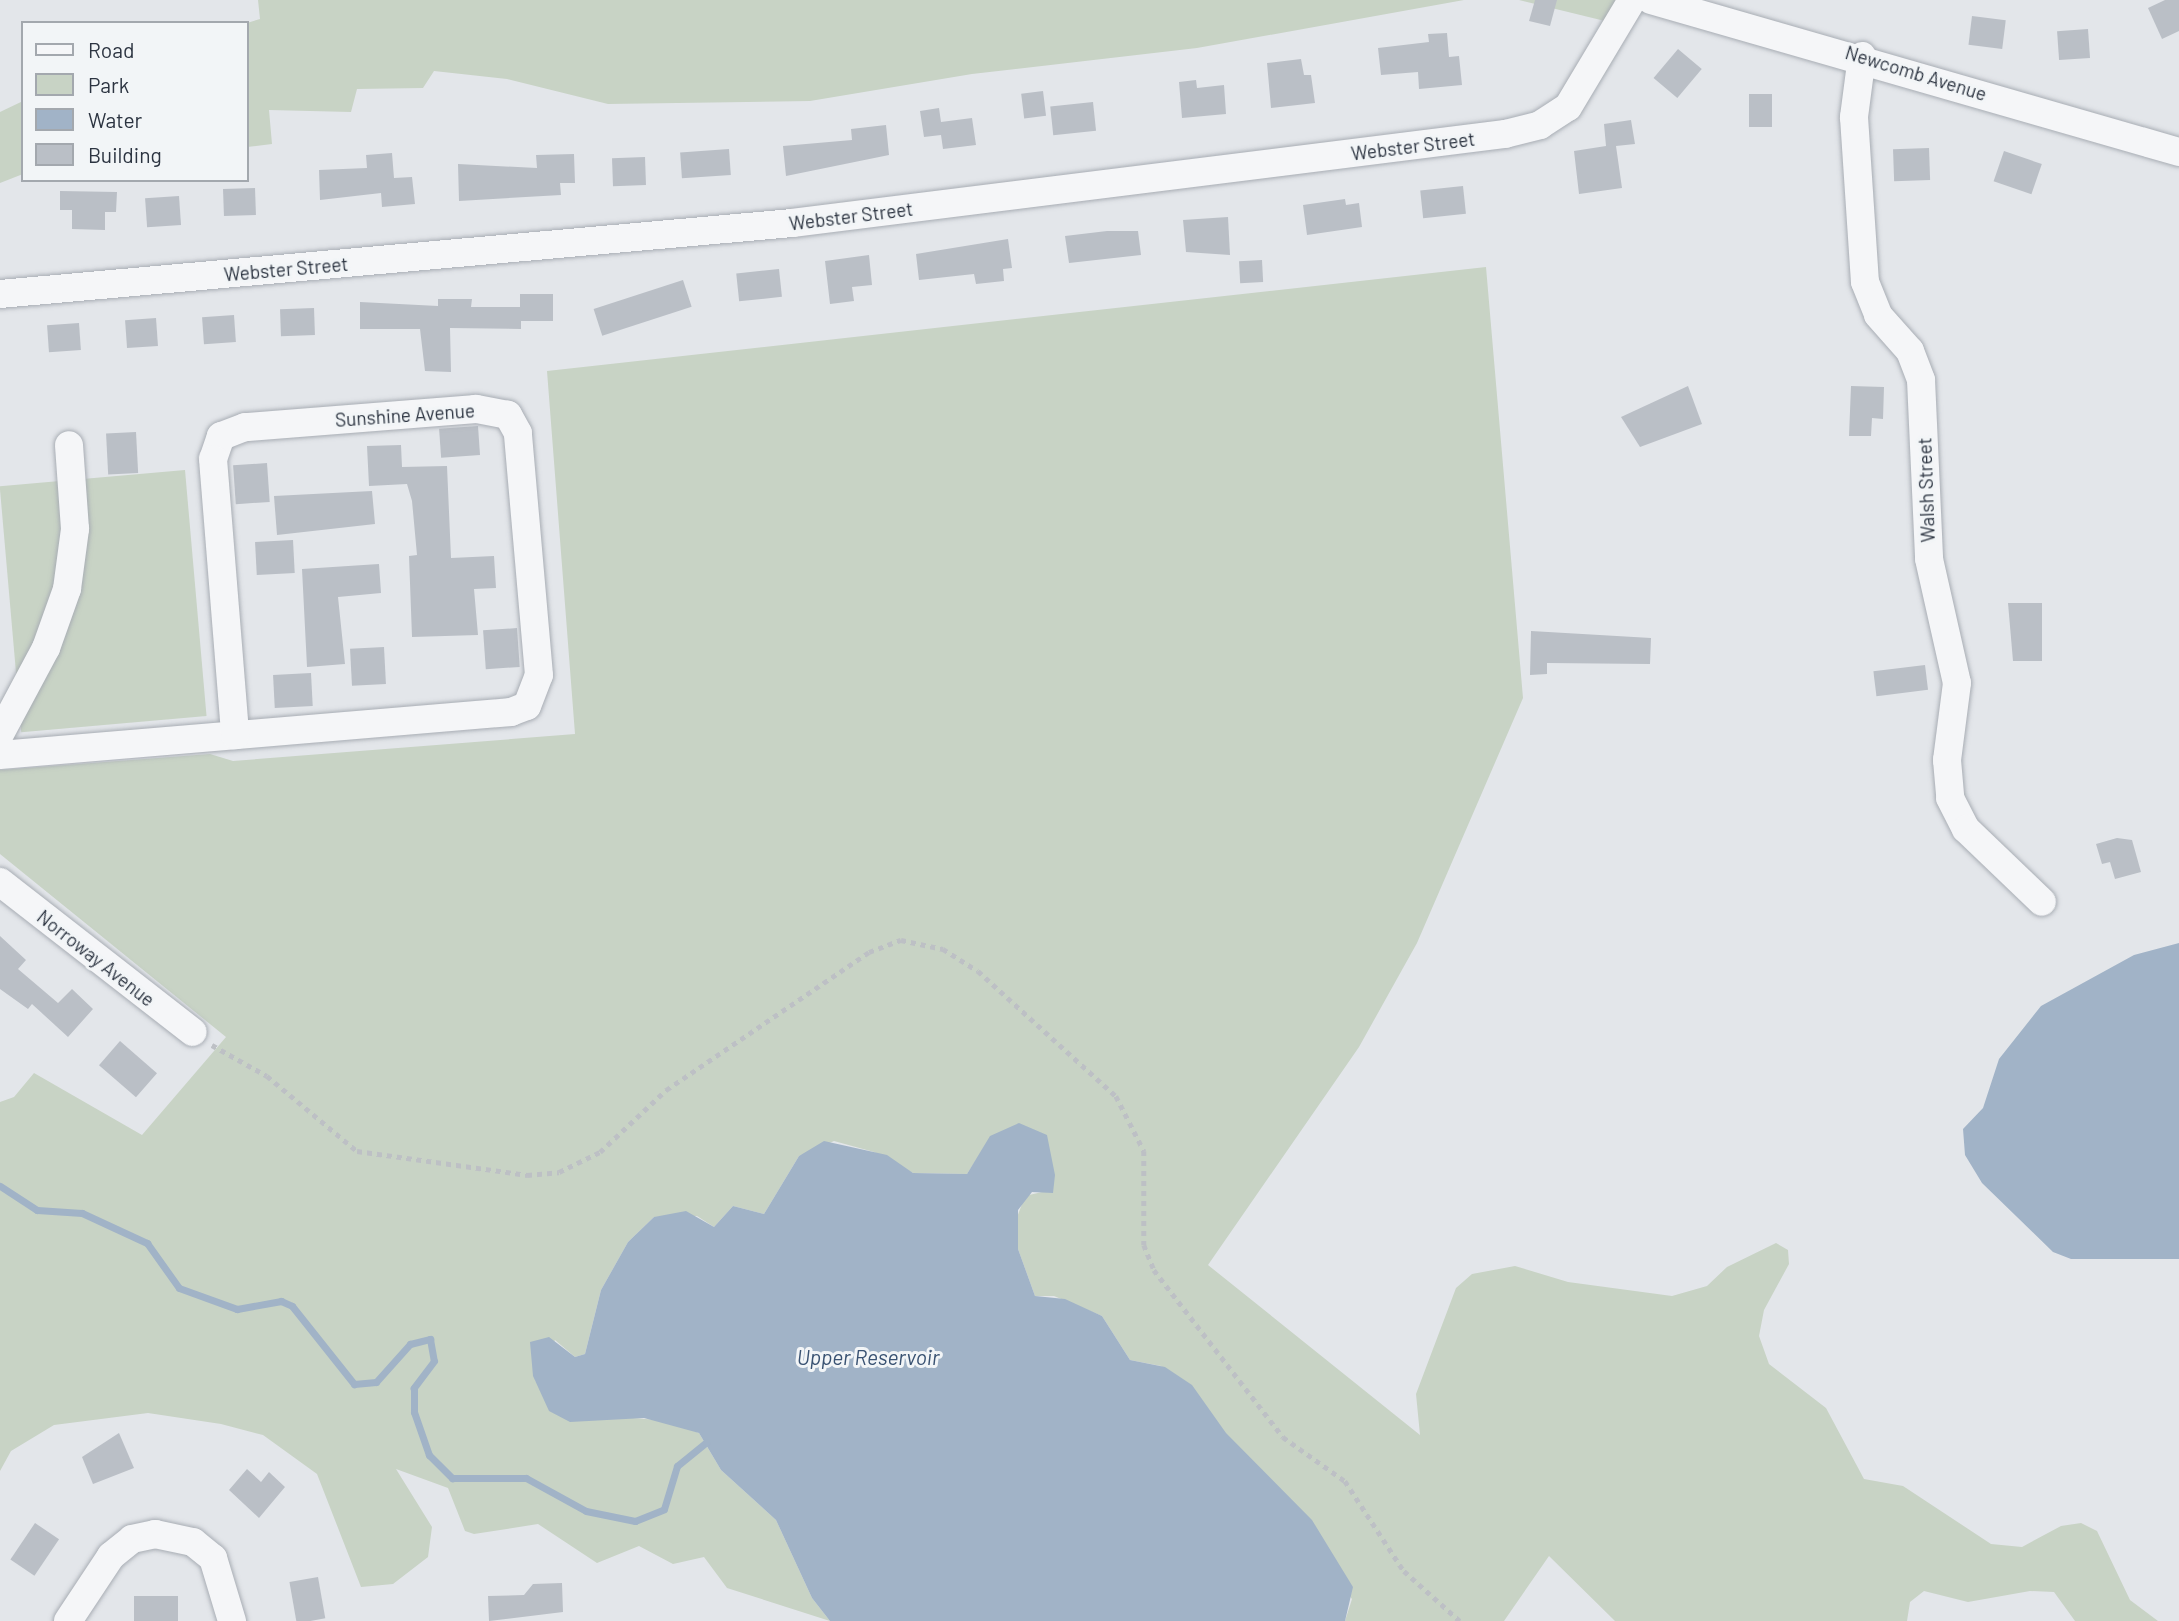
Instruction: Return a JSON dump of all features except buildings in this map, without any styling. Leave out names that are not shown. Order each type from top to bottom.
[{"type":"street","name":"Webster Street","points":[[0,294],[792,223],[1505,134],[1540,125],[1568,107],[1632,0]]},
{"type":"street","name":"Newcomb Avenue","points":[[1651,0],[1862,56],[2179,152]]},
{"type":"street","name":"Walsh Street","points":[[1862,56],[1854,117],[1864,274],[1878,315],[1910,351],[1921,380],[1929,559],[1957,683],[1947,760],[1950,798],[1966,829],[2042,902]]},
{"type":"street","name":"Sunshine Avenue","points":[[0,755],[512,712],[533,701],[539,675],[519,447],[508,415],[476,408],[246,428],[221,436],[213,459],[235,735]]},
{"type":"street","points":[[0,734],[54,630],[66,589],[75,529],[69,444]]},
{"type":"street","name":"Norroway Avenue","points":[[0,882],[193,1032]]},
{"type":"street","points":[[68,1621],[111,1556],[132,1539],[155,1534],[193,1542],[213,1558],[232,1621]]},
{"type":"path","points":[[193,1032],[267,1076],[357,1151],[527,1175],[559,1172],[600,1152],[666,1090],[869,952],[901,940],[943,949],[978,971],[1121,1102],[1144,1151],[1144,1245],[1154,1270],[1283,1437],[1345,1481],[1404,1571],[1460,1621]]},
{"type":"green space","points":[[258,0],[1464,0],[1197,48],[972,74],[810,101],[608,104],[507,79],[434,71],[423,88],[357,89],[351,112],[269,110],[272,144],[248,147],[248,23],[260,19]]},
{"type":"green space","points":[[1519,0],[1618,0],[1609,22]]},
{"type":"green space","points":[[21,102],[21,175],[0,183],[0,112]]},
{"type":"green space","points":[[1486,267],[1523,698],[1417,943],[1359,1047],[1208,1265],[1420,1435],[1416,1394],[1456,1288],[1472,1274],[1515,1266],[1568,1282],[1672,1296],[1707,1286],[1727,1267],[1776,1243],[1788,1250],[1789,1264],[1764,1310],[1759,1336],[1769,1364],[1826,1408],[1864,1479],[1903,1486],[1991,1544],[2022,1547],[2061,1526],[2081,1523],[2097,1531],[2130,1600],[2158,1621],[2075,1621],[2054,1592],[2030,1591],[1968,1602],[1924,1591],[1910,1602],[1907,1621],[1615,1621],[1549,1556],[1504,1621],[1345,1621],[1352,1599],[1161,1366],[1130,1360],[1102,1316],[1054,1296],[1035,1296],[1018,1249],[1016,1220],[1025,1196],[1042,1192],[978,1157],[967,1174],[913,1173],[874,1152],[834,1141],[799,1156],[764,1214],[733,1206],[714,1227],[697,1216],[654,1217],[628,1242],[601,1290],[585,1354],[575,1357],[555,1340],[535,1381],[621,1417],[670,1421],[699,1433],[721,1470],[776,1520],[812,1598],[830,1621],[727,1588],[704,1557],[673,1564],[639,1546],[597,1563],[538,1524],[474,1534],[465,1531],[448,1488],[396,1469],[432,1527],[428,1557],[393,1584],[361,1587],[317,1474],[263,1435],[221,1424],[148,1413],[54,1425],[11,1451],[0,1471],[0,1102],[14,1097],[34,1073],[142,1135],[226,1037],[0,854],[0,770],[210,754],[233,761],[575,734],[547,371]]},
{"type":"green space","points":[[185,470],[207,716],[21,732],[0,486]]},
{"type":"water","points":[[2179,943],[2179,1259],[2071,1259],[2053,1252],[1982,1183],[1965,1155],[1963,1129],[1983,1108],[1999,1059],[2041,1006],[2134,955]]},
{"type":"water","name":"Upper Reservoir","points":[[1019,1123],[1047,1135],[1055,1175],[1053,1193],[1032,1192],[1018,1210],[1018,1249],[1035,1296],[1065,1299],[1102,1316],[1130,1360],[1165,1367],[1192,1385],[1226,1433],[1312,1520],[1353,1587],[1345,1621],[830,1621],[812,1598],[776,1520],[721,1470],[699,1433],[644,1418],[570,1422],[549,1411],[533,1376],[530,1342],[549,1337],[575,1357],[585,1354],[601,1290],[628,1242],[654,1217],[686,1211],[714,1227],[733,1206],[764,1214],[799,1156],[824,1141],[887,1155],[913,1173],[967,1174],[990,1136]]},
{"type":"waterway","points":[[0,1186],[37,1210],[82,1213],[147,1243],[179,1288],[237,1309],[281,1301],[292,1306],[354,1384],[376,1382],[410,1344],[430,1339],[434,1361],[414,1388],[414,1412],[429,1455],[452,1478],[526,1478],[586,1511],[635,1521],[664,1509],[677,1466],[707,1442]]}]
